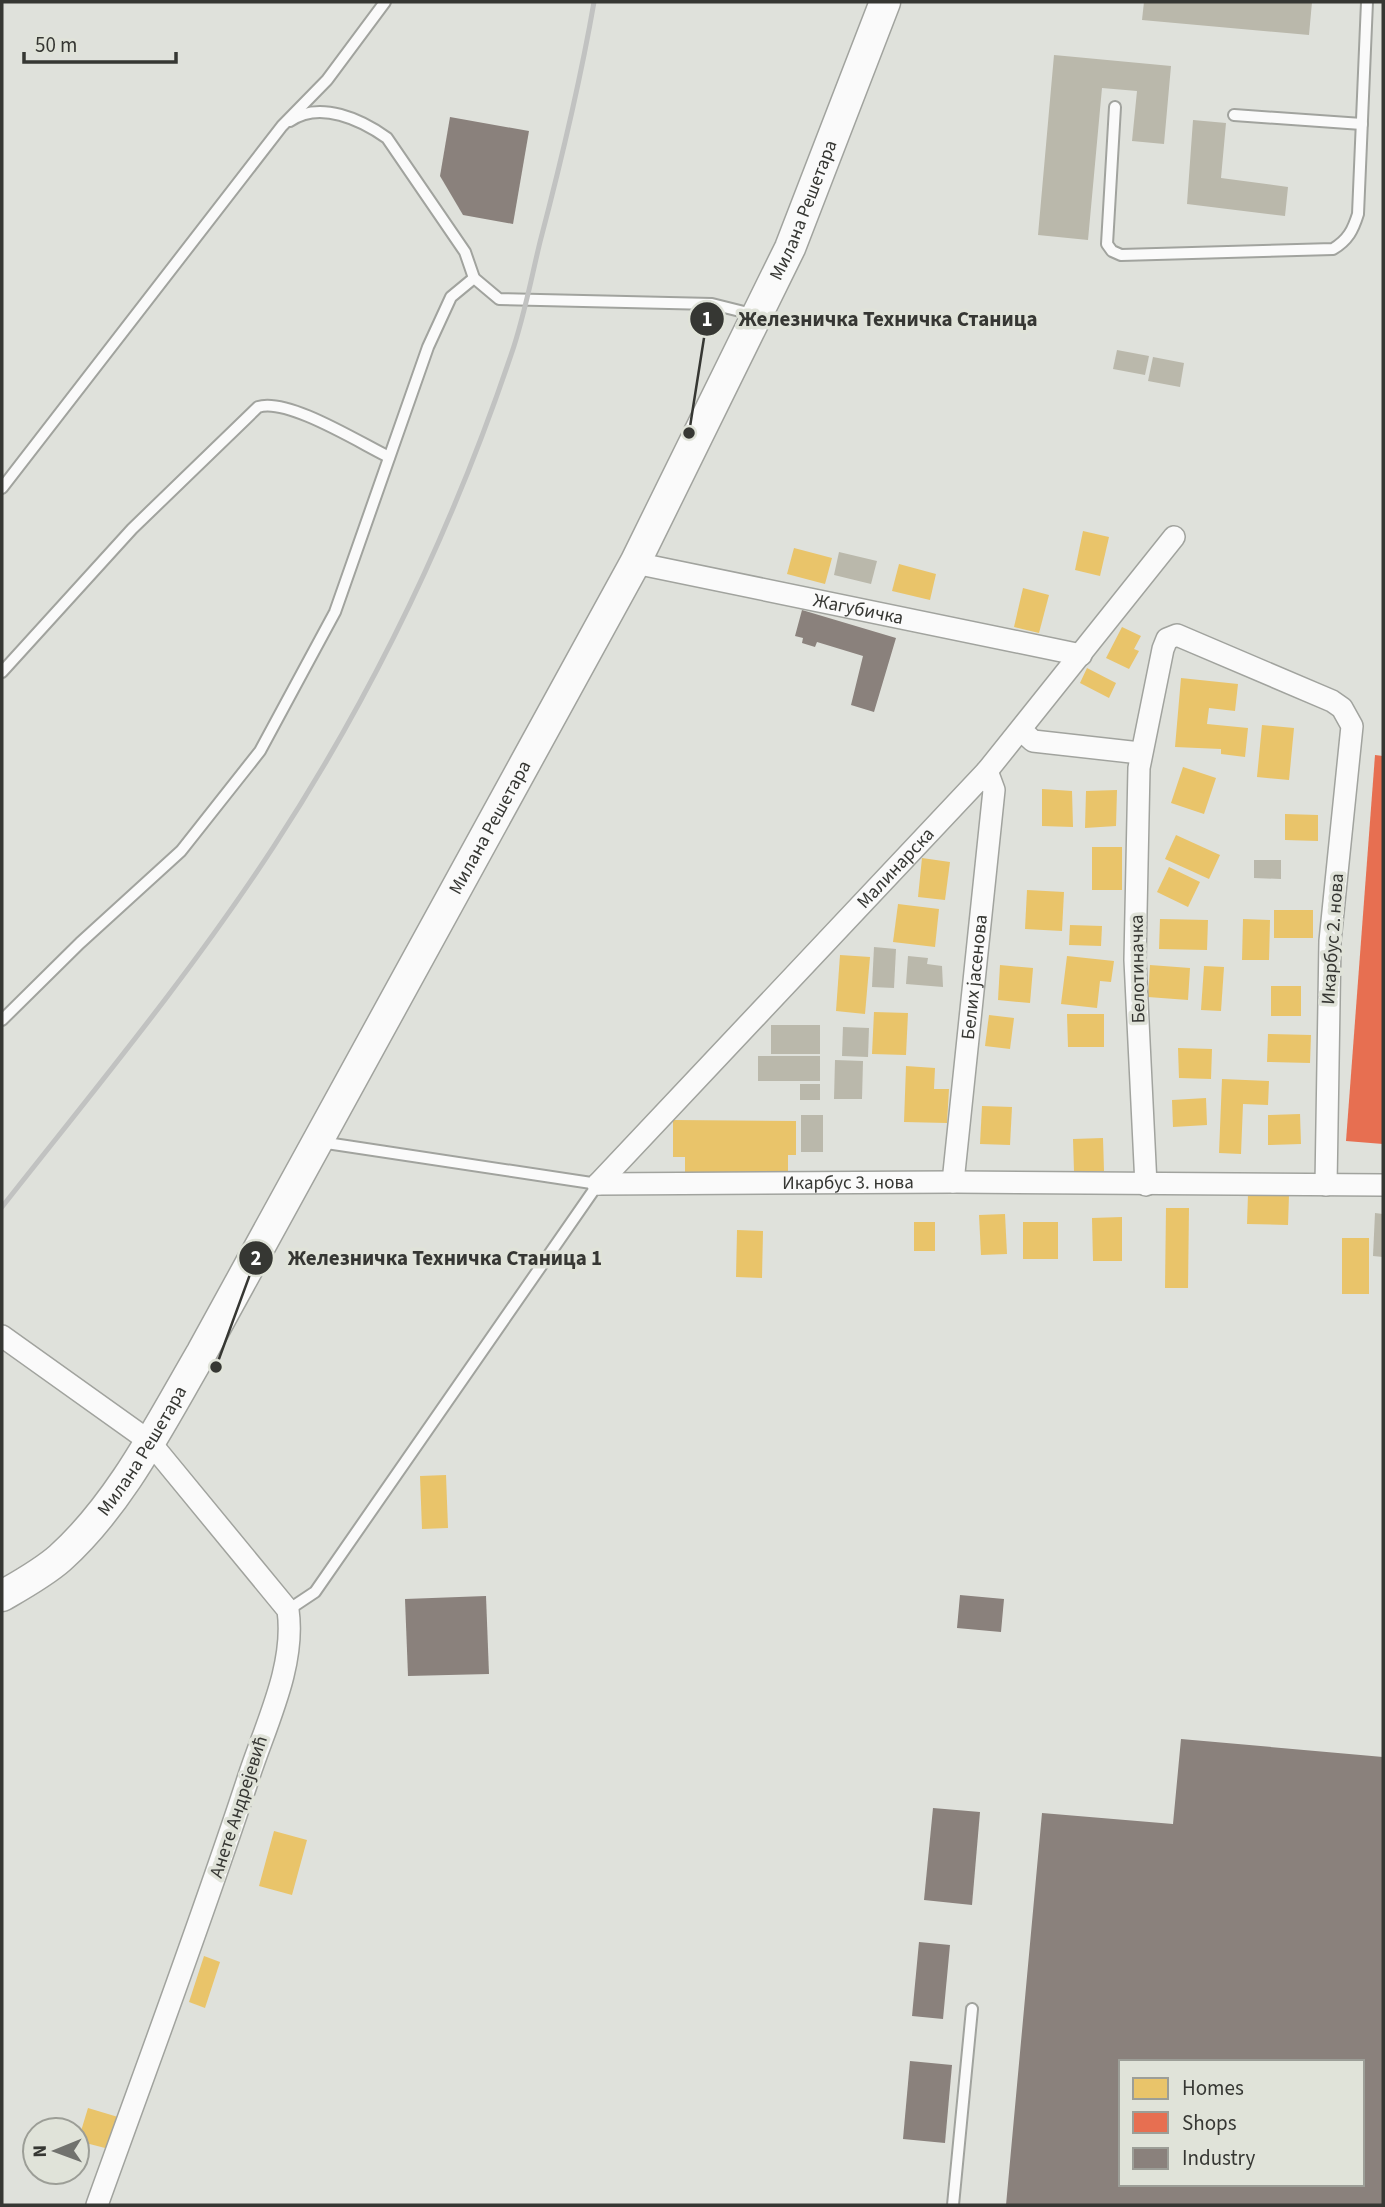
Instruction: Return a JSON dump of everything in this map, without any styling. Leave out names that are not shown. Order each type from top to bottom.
[{"type":"street","name":"Милана Решетара","points":[[2,1596],[58,1560],[81,1537],[149,1441],[202,1352],[635,563],[759,316],[790,248],[885,2]]},
{"type":"street","name":"Малинарска","points":[[598,1185],[987,771],[1174,537]]},
{"type":"street","name":"Жагубичка","points":[[635,563],[1081,655]]},
{"type":"street","name":"Белотиначка","points":[[1146,1185],[1136,960],[1140,753],[1167,639],[1177,635],[1332,701]]},
{"type":"street","name":"Икарбус 2. нова","points":[[1326,1185],[1330,942],[1352,737],[1348,716],[1332,701]]},
{"type":"street","points":[[1021,730],[1034,741],[1140,753]]},
{"type":"street","name":"Белих јасенова","points":[[953,1182],[994,790],[987,771]]},
{"type":"street","name":"Икарбус 3. нова","points":[[598,1185],[953,1182],[1383,1185]]},
{"type":"street","points":[[2,1336],[149,1441],[288,1610]]},
{"type":"street","name":"Анете Андрејевић","points":[[97,2205],[202,1919],[284,1672],[291,1630],[288,1610]]},
{"type":"lane","points":[[2,488],[282,126],[327,80],[385,2]]},
{"type":"lane","points":[[1115,107],[1107,244],[1112,251],[1122,255],[1333,249],[1344,242],[1353,230],[1358,214],[1367,2]]},
{"type":"lane","points":[[282,126],[296,117],[329,113],[346,116],[387,138],[465,252],[474,278],[499,299],[712,304],[759,316]]},
{"type":"lane","points":[[1234,115],[1362,124]]},
{"type":"lane","points":[[2,1020],[80,943],[181,851],[260,751],[335,612],[428,347],[452,297],[474,278]]},
{"type":"lane","points":[[2,672],[132,529],[258,407],[267,404],[289,408],[389,457]]},
{"type":"lane","name":"Икарбус 3. нова","points":[[317,1141],[342,1148],[598,1185]]},
{"type":"lane","points":[[288,1610],[315,1592],[598,1185]]},
{"type":"lane","points":[[953,2205],[972,2009]]},
{"type":"building: Homes","points":[[1083,531],[1109,537],[1100,576],[1075,570]]},
{"type":"building: Homes","points":[[794,548],[832,558],[825,584],[787,574]]},
{"type":"building: Homes","points":[[899,564],[936,574],[930,600],[892,591]]},
{"type":"building: Homes","points":[[1023,588],[1049,595],[1039,633],[1014,627]]},
{"type":"building: Homes","points":[[1122,627],[1141,636],[1134,649],[1139,651],[1129,669],[1106,658]]},
{"type":"building: Homes","points":[[1087,668],[1116,683],[1109,698],[1080,683]]},
{"type":"building: Homes","points":[[1181,678],[1238,684],[1235,711],[1209,708],[1207,724],[1248,728],[1245,757],[1221,754],[1221,749],[1175,747]]},
{"type":"building: Homes","points":[[1262,725],[1294,728],[1289,780],[1257,777]]},
{"type":"building: Homes","points":[[1183,767],[1216,778],[1204,814],[1171,803]]},
{"type":"building: Homes","points":[[1042,789],[1072,791],[1073,827],[1042,826]]},
{"type":"building: Homes","points":[[1117,790],[1116,826],[1085,828],[1086,791]]},
{"type":"building: Homes","points":[[1285,814],[1318,815],[1318,841],[1285,840]]},
{"type":"building: Homes","points":[[1176,835],[1220,855],[1209,879],[1165,859]]},
{"type":"building: Homes","points":[[1092,847],[1122,847],[1122,890],[1092,890]]},
{"type":"building: Homes","points":[[922,858],[950,862],[945,900],[918,897]]},
{"type":"building: Homes","points":[[1169,867],[1200,882],[1188,907],[1157,892]]},
{"type":"building: Homes","points":[[1027,890],[1064,892],[1062,931],[1025,929]]},
{"type":"building: Homes","points":[[898,904],[939,909],[935,947],[893,942]]},
{"type":"building: Homes","points":[[1274,910],[1313,910],[1313,938],[1274,938]]},
{"type":"building: Homes","points":[[1160,919],[1208,920],[1207,950],[1159,949]]},
{"type":"building: Homes","points":[[1243,919],[1270,920],[1269,960],[1242,960]]},
{"type":"building: Homes","points":[[1070,925],[1102,926],[1101,946],[1069,945]]},
{"type":"building: Homes","points":[[840,955],[870,957],[865,1014],[836,1011]]},
{"type":"building: Homes","points":[[1067,956],[1114,961],[1111,982],[1100,981],[1097,1008],[1061,1004]]},
{"type":"building: Homes","points":[[1000,965],[1033,968],[1030,1003],[998,1000]]},
{"type":"building: Homes","points":[[1150,965],[1190,968],[1188,1000],[1148,997]]},
{"type":"building: Homes","points":[[1204,966],[1224,967],[1221,1011],[1201,1010]]},
{"type":"building: Homes","points":[[1271,986],[1301,986],[1301,1016],[1271,1016]]},
{"type":"building: Homes","points":[[874,1012],[908,1013],[906,1055],[872,1054]]},
{"type":"building: Homes","points":[[1067,1014],[1104,1014],[1104,1047],[1068,1047]]},
{"type":"building: Homes","points":[[989,1015],[1014,1018],[1010,1049],[985,1046]]},
{"type":"building: Homes","points":[[1268,1034],[1311,1035],[1310,1063],[1267,1062]]},
{"type":"building: Homes","points":[[1178,1048],[1212,1049],[1211,1079],[1179,1078]]},
{"type":"building: Homes","points":[[906,1066],[935,1068],[934,1089],[949,1089],[947,1123],[904,1122]]},
{"type":"building: Homes","points":[[1222,1079],[1269,1081],[1268,1105],[1243,1104],[1241,1154],[1219,1153]]},
{"type":"building: Homes","points":[[1206,1098],[1207,1125],[1173,1127],[1172,1100]]},
{"type":"building: Homes","points":[[982,1106],[1012,1107],[1010,1145],[980,1144]]},
{"type":"building: Homes","points":[[1300,1114],[1301,1144],[1268,1145],[1268,1115]]},
{"type":"building: Homes","points":[[673,1120],[796,1121],[796,1155],[788,1155],[788,1172],[685,1172],[685,1157],[673,1157]]},
{"type":"building: Homes","points":[[1103,1138],[1104,1171],[1074,1172],[1073,1139]]},
{"type":"building: Homes","points":[[1248,1194],[1289,1195],[1288,1225],[1247,1224]]},
{"type":"building: Homes","points":[[1166,1208],[1189,1208],[1188,1288],[1165,1288]]},
{"type":"building: Homes","points":[[1005,1214],[1007,1254],[981,1255],[979,1215]]},
{"type":"building: Homes","points":[[1122,1217],[1122,1261],[1093,1261],[1092,1218]]},
{"type":"building: Homes","points":[[914,1222],[935,1222],[935,1251],[914,1251]]},
{"type":"building: Homes","points":[[1023,1222],[1058,1222],[1058,1259],[1023,1259]]},
{"type":"building: Homes","points":[[737,1230],[763,1231],[762,1278],[736,1277]]},
{"type":"building: Homes","points":[[1342,1238],[1369,1238],[1369,1294],[1342,1294]]},
{"type":"building: Homes","points":[[446,1475],[448,1528],[422,1529],[420,1476]]},
{"type":"building: Homes","points":[[274,1831],[307,1840],[292,1895],[259,1886]]},
{"type":"building: Homes","points":[[204,1956],[220,1962],[205,2008],[189,2002]]},
{"type":"building: Homes","points":[[88,2108],[118,2117],[109,2149],[91,2144],[91,2116],[86,2116]]},
{"type":"building: Shops","points":[[1375,755],[1383,756],[1383,1144],[1346,1141]]},
{"type":"building: Industry","points":[[450,117],[529,131],[513,224],[463,215],[440,176]]},
{"type":"building: Industry","points":[[802,610],[896,638],[874,712],[851,705],[863,656],[817,642],[815,647],[802,643],[803,638],[795,636]]},
{"type":"building: Industry","points":[[960,1595],[1004,1599],[1001,1632],[957,1628]]},
{"type":"building: Industry","points":[[486,1596],[489,1674],[408,1676],[405,1599]]},
{"type":"building: Industry","points":[[1181,1739],[1383,1757],[1383,2205],[1006,2205],[1042,1813],[1173,1824]]},
{"type":"building: Industry","points":[[933,1808],[980,1812],[972,1905],[924,1900]]},
{"type":"building: Industry","points":[[919,1942],[950,1945],[943,2019],[912,2016]]},
{"type":"building: Industry","points":[[910,2061],[952,2065],[945,2143],[903,2139]]},
{"type":"building: Other","points":[[1144,2],[1312,2],[1309,35],[1142,20]]},
{"type":"building: Other","points":[[1054,55],[1171,66],[1164,144],[1132,141],[1137,91],[1102,88],[1088,240],[1038,235]]},
{"type":"building: Other","points":[[1193,120],[1226,123],[1221,178],[1288,187],[1285,216],[1187,204]]},
{"type":"building: Other","points":[[1117,350],[1149,356],[1145,375],[1113,369]]},
{"type":"building: Other","points":[[1153,357],[1184,363],[1180,387],[1148,381]]},
{"type":"building: Other","points":[[839,552],[877,561],[871,584],[834,575]]},
{"type":"building: Other","points":[[1254,860],[1281,860],[1281,879],[1254,878]]},
{"type":"building: Other","points":[[874,947],[896,949],[894,988],[872,987]]},
{"type":"building: Other","points":[[908,956],[928,958],[927,964],[942,966],[943,987],[906,984]]},
{"type":"building: Other","points":[[771,1025],[820,1025],[820,1054],[771,1054]]},
{"type":"building: Other","points":[[843,1027],[869,1028],[868,1057],[842,1056]]},
{"type":"building: Other","points":[[758,1056],[820,1056],[820,1081],[758,1081]]},
{"type":"building: Other","points":[[835,1060],[863,1061],[862,1099],[834,1099]]},
{"type":"building: Other","points":[[800,1084],[820,1084],[820,1100],[800,1100]]},
{"type":"building: Other","points":[[801,1115],[823,1115],[823,1152],[801,1152]]},
{"type":"building: Other","points":[[1375,1213],[1383,1214],[1383,1257],[1373,1256]]},
{"type":"railway","points":[[2,1207],[142,1030],[243,893],[345,729],[408,608],[463,483],[516,341],[570,122],[594,2]]},
{"type":"place","name":"Железничка Техничка Станица","points":[[689,433]]},
{"type":"place","name":"Железничка Техничка Станица 1","points":[[216,1367]]}]
